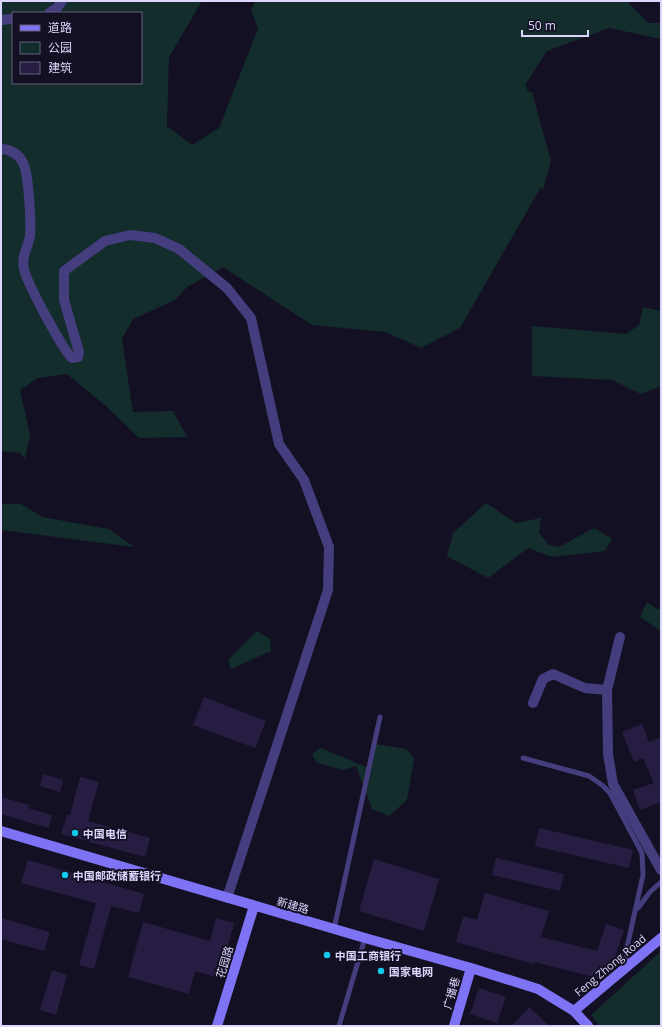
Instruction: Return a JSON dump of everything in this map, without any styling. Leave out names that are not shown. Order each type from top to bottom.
[{"type":"main road","name":"新建路","points":[[3,833],[471,968],[538,989],[574,1011],[588,1026]]},
{"type":"main road","name":"花园路","points":[[217,1026],[254,906]]},
{"type":"main road","name":"Feng Zhong Road","points":[[574,1011],[661,938]]},
{"type":"main road","name":"广播巷","points":[[454,1026],[471,968]]},
{"type":"street","points":[[51,12],[57,8],[62,1]]},
{"type":"street","points":[[1,20],[12,19]]},
{"type":"street","points":[[1,149],[13,152],[19,156],[26,169],[30,237],[24,252],[23,268],[28,283],[72,358],[78,357],[79,352],[64,300],[64,271],[105,241],[130,235],[156,238],[179,249],[232,294],[251,318],[279,444],[304,480],[329,547],[328,590],[227,898]]},
{"type":"street","points":[[620,637],[607,690],[608,754],[613,784],[661,870]]},
{"type":"street","points":[[533,703],[543,679],[552,674],[585,688],[607,690]]},
{"type":"lane","points":[[334,929],[380,717]]},
{"type":"lane","points":[[523,758],[589,776],[602,785],[610,793],[642,853],[643,876],[626,952],[628,966]]},
{"type":"lane","points":[[635,915],[644,899],[661,882]]},
{"type":"lane","points":[[338,1026],[365,938]]},
{"type":"green space","points":[[1,1],[202,1],[169,57],[167,126],[192,145],[219,128],[258,29],[251,10],[255,1],[627,1],[648,23],[661,23],[661,39],[609,28],[547,51],[525,85],[528,91],[532,92],[551,161],[543,190],[541,187],[460,328],[421,348],[385,332],[312,325],[223,267],[187,287],[175,300],[133,319],[122,339],[133,412],[173,411],[187,437],[139,438],[107,407],[67,374],[38,378],[20,390],[30,435],[25,459],[20,453],[1,451]]},
{"type":"green space","points":[[643,307],[661,311],[661,386],[641,394],[612,380],[532,376],[532,326],[626,334],[639,325]]},
{"type":"green space","points":[[486,503],[516,523],[541,518],[539,533],[549,545],[559,547],[594,528],[612,539],[605,551],[552,557],[528,548],[488,578],[447,556],[453,533]]},
{"type":"green space","points":[[1,504],[21,504],[42,517],[109,529],[134,547],[1,530]]},
{"type":"green space","points":[[647,602],[657,609],[661,609],[661,631],[640,617]]},
{"type":"green space","points":[[257,631],[270,639],[271,651],[231,669],[228,660]]},
{"type":"green space","points":[[375,744],[406,749],[414,758],[407,800],[389,816],[372,809],[356,766],[344,770],[317,763],[312,754],[321,748],[371,769]]},
{"type":"green space","points":[[661,951],[661,1026],[600,1026],[591,1015]]},
{"type":"building","points":[[204,697],[266,721],[255,748],[193,725]]},
{"type":"building","points":[[642,724],[649,742],[661,738],[661,802],[640,810],[633,790],[654,783],[643,758],[634,762],[622,732]]},
{"type":"building","points":[[43,774],[63,780],[60,792],[40,786]]},
{"type":"building","points":[[80,777],[99,782],[88,821],[150,838],[145,857],[61,834],[67,815],[70,815]]},
{"type":"building","points":[[1,797],[29,805],[28,808],[52,815],[49,828],[1,814]]},
{"type":"building","points":[[539,828],[633,850],[629,868],[535,846]]},
{"type":"building","points":[[496,858],[564,874],[560,891],[492,875]]},
{"type":"building","points":[[374,859],[439,879],[424,931],[359,911]]},
{"type":"building","points":[[28,860],[144,894],[139,913],[111,906],[94,969],[79,965],[96,903],[21,883]]},
{"type":"building","points":[[485,893],[549,911],[541,937],[597,951],[606,924],[624,930],[612,967],[605,974],[597,978],[535,962],[534,964],[456,942],[463,916],[477,920]]},
{"type":"building","points":[[1,918],[50,932],[44,951],[1,939]]},
{"type":"building","points":[[216,918],[234,923],[219,978],[195,971],[189,994],[128,977],[143,922],[210,941]]},
{"type":"building","points":[[52,970],[67,975],[56,1015],[40,1010]]},
{"type":"building","points":[[479,988],[506,997],[497,1023],[470,1014]]},
{"type":"building","points":[[529,1007],[549,1026],[512,1026]]},
{"type":"place","name":"中国电信","points":[[75,833]]},
{"type":"place","name":"中国邮政储蓄银行","points":[[65,875]]},
{"type":"place","name":"中国工商银行","points":[[327,955]]},
{"type":"place","name":"国家电网","points":[[381,971]]}]
